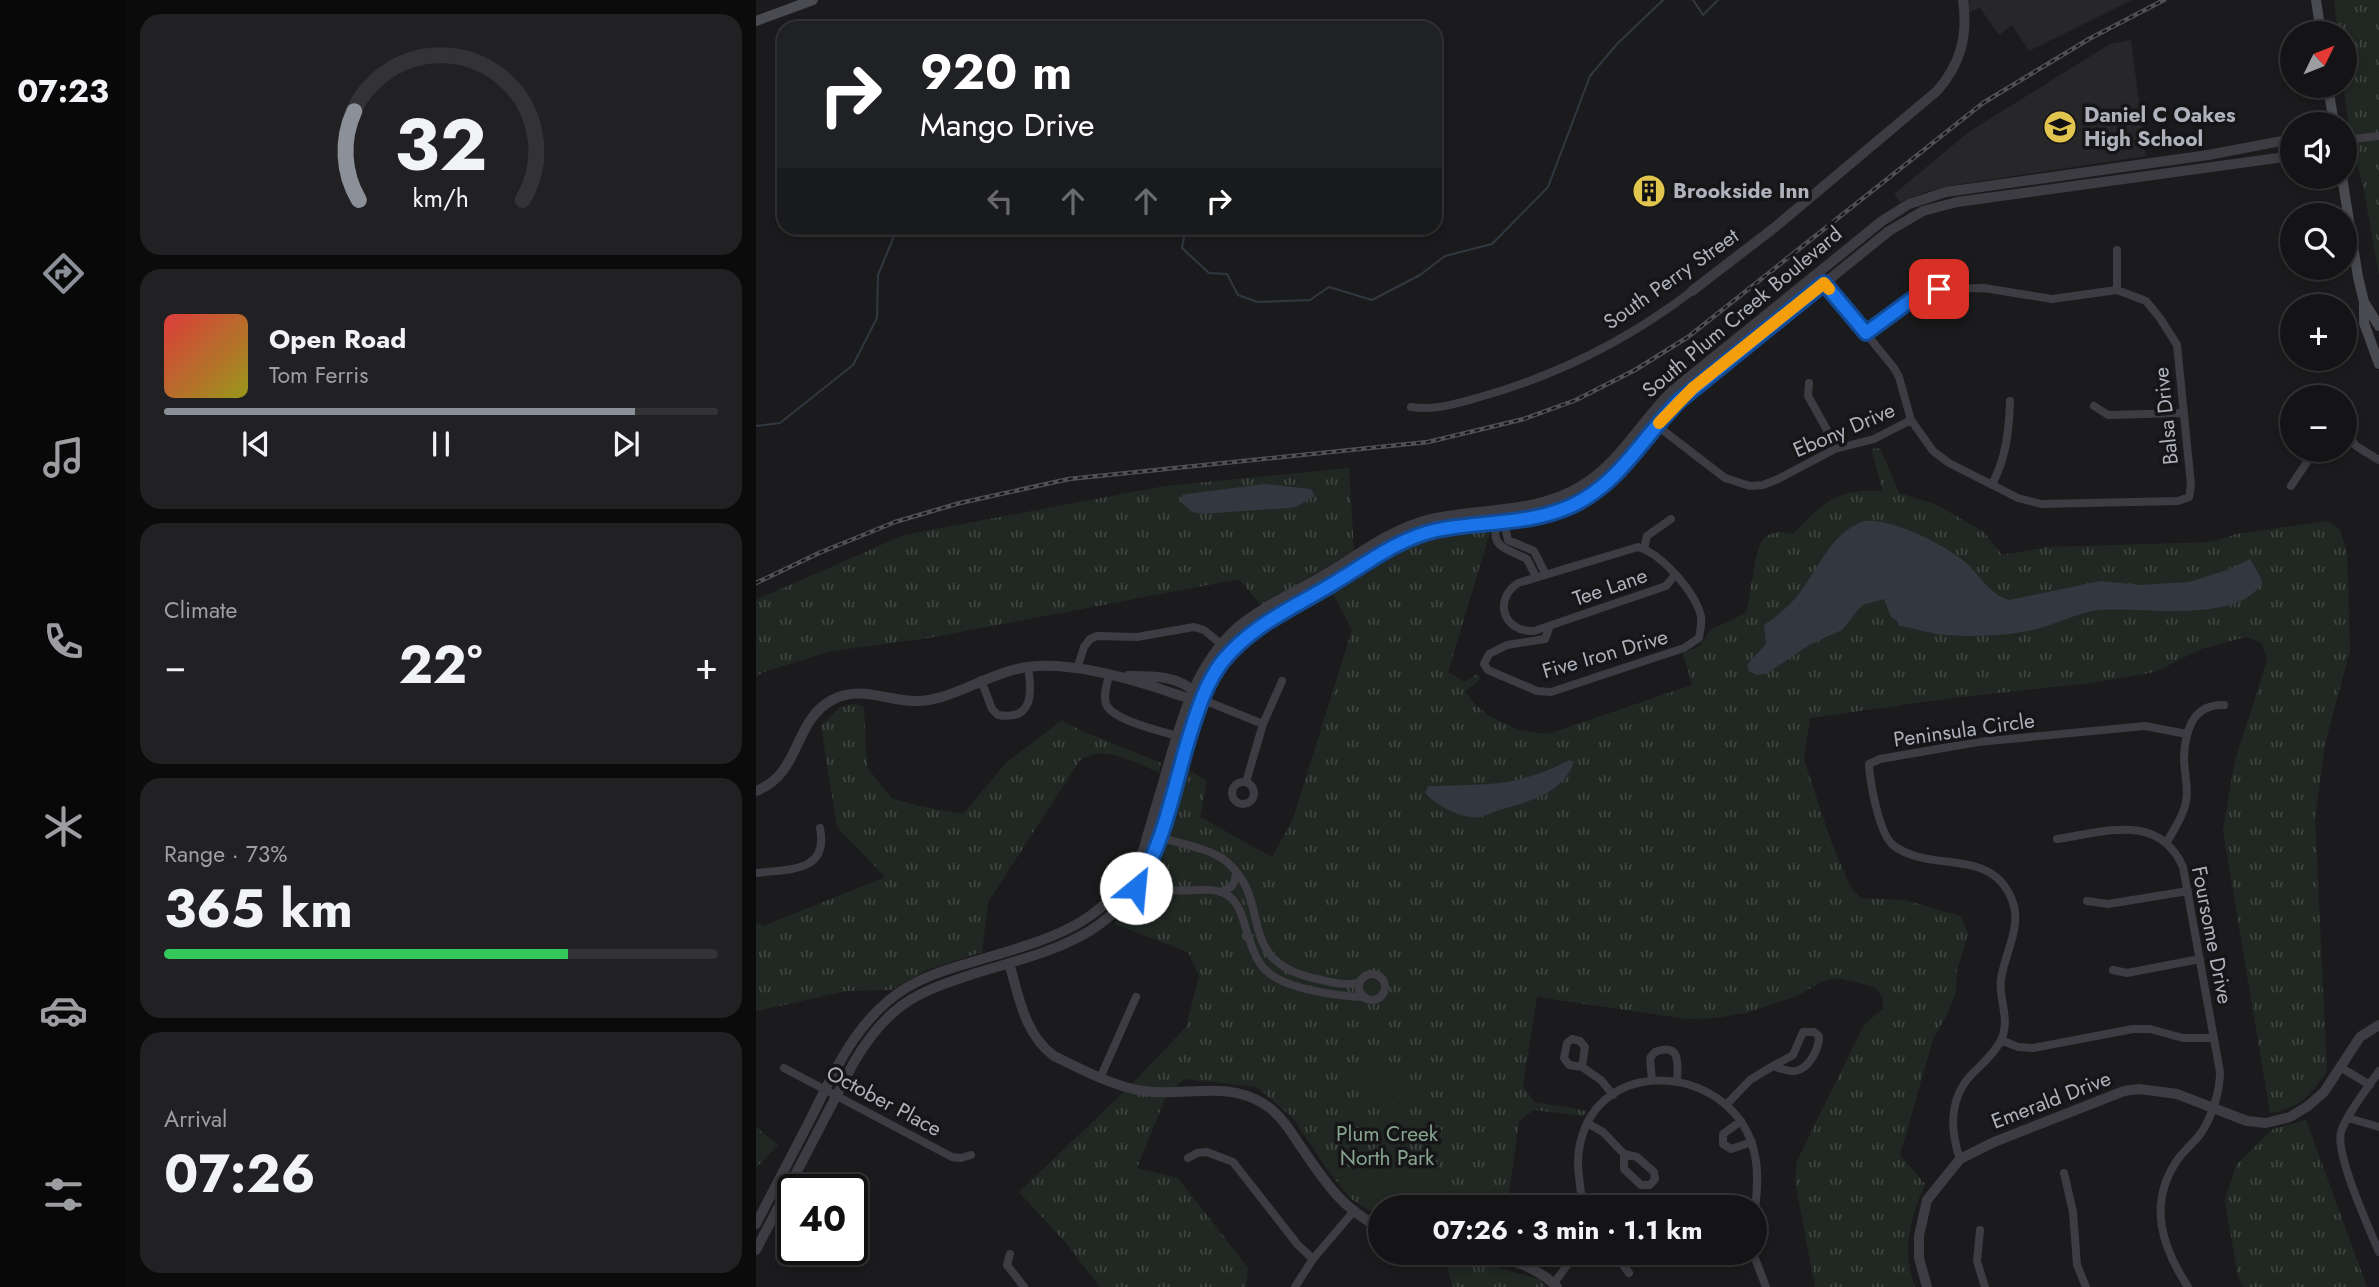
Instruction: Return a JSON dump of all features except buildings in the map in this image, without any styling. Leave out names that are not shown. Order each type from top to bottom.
[{"type":"main road","points":[[756,21],[813,0]]},
{"type":"main road","points":[[2316,0],[2319,21]]},
{"type":"main road","points":[[2344,189],[2364,302],[2364,323],[2379,364]]},
{"type":"main road","points":[[2364,302],[2379,326]]},
{"type":"street","name":"South Perry Street","points":[[1411,407],[1432,408],[1464,401],[1551,374],[1624,338],[1692,291],[1752,246],[1937,91],[1953,71],[1964,44],[1963,0]]},
{"type":"street","points":[[2357,139],[2379,136]]},
{"type":"street","name":"South Plum Creek Boulevard","points":[[756,1224],[856,1035],[894,996],[937,973],[1058,935],[1079,925],[1112,899],[1134,870],[1148,834],[1190,694],[1205,665],[1221,644],[1249,619],[1395,533],[1435,518],[1542,503],[1579,488],[1615,460],[1647,418],[1685,379],[1882,221],[1909,204],[1937,194],[2208,155],[2280,141]]},
{"type":"street","name":"South Plum Creek Boulevard","points":[[756,1250],[866,1043],[901,1006],[942,985],[1062,946],[1085,935],[1121,907],[1144,876],[1159,838],[1201,699],[1222,662],[1241,642],[1263,625],[1411,538],[1438,530],[1559,511],[1597,491],[1623,468],[1657,425],[1693,388],[1889,230],[1914,215],[1941,205],[2280,158]]},
{"type":"street","points":[[1866,333],[1911,300],[1939,289],[1984,288],[2052,299],[2117,290],[2117,250]]},
{"type":"street","points":[[1817,273],[1899,377],[1911,420],[1933,451],[1949,463],[1992,485],[2003,461],[2007,443],[2010,401]]},
{"type":"street","name":"Balsa Drive","points":[[1992,485],[2018,498],[2041,504],[2178,500],[2189,497],[2191,485],[2177,345],[2146,301],[2117,290]]},
{"type":"street","points":[[1808,383],[1808,396],[1835,449]]},
{"type":"street","points":[[2094,407],[2108,415],[2184,412]]},
{"type":"street","name":"Ebony Drive","points":[[1647,418],[1725,478],[1750,486],[1763,485],[1778,479],[1835,449],[1874,439],[1911,420]]},
{"type":"street","points":[[2357,447],[2379,459]]},
{"type":"street","points":[[2291,486],[2307,462]]},
{"type":"street","points":[[1500,510],[1496,538],[1500,547],[1527,559],[1536,577]]},
{"type":"street","points":[[1644,549],[1647,536],[1671,519]]},
{"type":"street","points":[[1500,522],[1508,540],[1534,551],[1545,573]]},
{"type":"street","points":[[1550,626],[1523,631],[1511,624],[1504,613],[1503,602],[1510,588],[1545,573],[1638,547],[1657,557],[1675,575]]},
{"type":"street","name":"Tee Lane","points":[[1550,626],[1666,586],[1675,575]]},
{"type":"street","name":"Five Iron Drive","points":[[1550,626],[1545,639],[1507,645],[1489,654],[1484,664],[1488,670],[1536,691],[1551,692],[1684,649],[1699,639],[1702,619],[1696,601],[1675,575]]},
{"type":"street","points":[[1077,669],[1084,647],[1090,639],[1097,636],[1137,637],[1194,627],[1204,630],[1221,644]]},
{"type":"street","points":[[756,791],[782,774],[813,715],[836,699],[849,694],[864,694],[924,701],[981,680],[1028,667],[1055,666],[1109,676],[1161,677],[1190,694],[1263,724]]},
{"type":"street","points":[[981,680],[992,709],[998,715],[1016,714],[1025,709],[1030,701],[1028,667]]},
{"type":"street","points":[[1109,676],[1104,695],[1110,710],[1118,716],[1177,736]]},
{"type":"street","points":[[1246,782],[1263,724],[1282,681]]},
{"type":"street","points":[[2057,839],[2141,830],[2167,842],[2180,820],[2186,801],[2184,759],[2187,734],[2197,713],[2210,705],[2224,705]]},
{"type":"street","name":"Peninsula Circle","points":[[2001,1040],[2006,1011],[2000,981],[2014,930],[2015,910],[2009,893],[1996,878],[1975,865],[1917,857],[1891,844],[1881,822],[1869,764],[1880,759],[1992,741],[2145,726],[2187,734]]},
{"type":"street","points":[[756,873],[802,867],[814,860],[822,849],[820,828]]},
{"type":"street","points":[[1148,834],[1224,859],[1236,871],[1245,888],[1265,949],[1276,962],[1293,974],[1348,985],[1359,983]]},
{"type":"street","name":"Foursome Drive","points":[[2167,842],[2176,852],[2183,867],[2220,1080],[2202,1131],[2177,1161],[2162,1197],[2160,1221],[2163,1237],[2168,1254],[2188,1287]]},
{"type":"street","points":[[1134,870],[1164,888],[1210,889],[1236,903],[1255,956],[1268,973],[1291,984],[1371,1001],[1380,999],[1384,993],[1385,984],[1381,978],[1373,974],[1363,977],[1359,983],[1362,997]]},
{"type":"street","points":[[1220,892],[1234,885],[1236,871]]},
{"type":"street","points":[[2087,901],[2108,904],[2188,891]]},
{"type":"street","points":[[2113,970],[2127,973],[2200,959]]},
{"type":"street","points":[[1009,963],[1024,1013],[1035,1038],[1043,1048],[1071,1064],[1139,1091],[1167,1094],[1215,1089],[1241,1093],[1266,1105],[1286,1125],[1328,1186],[1353,1212],[1368,1221]]},
{"type":"street","points":[[1101,1076],[1136,997]]},
{"type":"street","name":"Emerald Drive","points":[[1927,1287],[1919,1258],[1919,1247],[1927,1200],[1960,1159],[1994,1142],[2124,1091],[2163,1091],[2247,1121],[2266,1123],[2290,1117],[2324,1092],[2360,1037],[2379,1025]]},
{"type":"street","points":[[1960,1159],[1952,1126],[1959,1095],[1969,1077],[1990,1057],[2001,1040],[2018,1047],[2033,1048],[2133,1029],[2150,1029],[2183,1038],[2213,1038]]},
{"type":"street","points":[[1727,1104],[1750,1080],[1773,1066],[1793,1055],[1804,1032],[1814,1032],[1819,1037],[1811,1059],[1802,1069],[1791,1072],[1773,1066]]},
{"type":"street","points":[[1652,1080],[1652,1055],[1667,1049],[1674,1052],[1678,1059],[1677,1081]]},
{"type":"street","points":[[1582,1067],[1601,1080],[1613,1095]]},
{"type":"street","points":[[2340,1067],[2370,1086]]},
{"type":"street","name":"October Place","points":[[784,1068],[952,1157],[971,1155]]},
{"type":"street","points":[[2379,1071],[2348,1118],[2339,1141],[2379,1252]]},
{"type":"street","points":[[1582,1195],[1578,1156],[1587,1123],[1613,1095],[1637,1083],[1652,1080],[1677,1081],[1712,1094],[1727,1104],[1741,1121],[1752,1142],[1758,1182],[1756,1195]]},
{"type":"street","points":[[2348,1118],[2379,1127]]},
{"type":"street","points":[[1741,1121],[1723,1134],[1723,1144],[1731,1149],[1752,1142]]},
{"type":"street","points":[[1587,1123],[1603,1132],[1624,1154],[1637,1157],[1654,1172],[1650,1185],[1641,1185],[1624,1169],[1624,1154]]},
{"type":"street","points":[[1188,1158],[1207,1152],[1233,1162],[1298,1245],[1313,1259]]},
{"type":"street","points":[[2064,1173],[2073,1212],[2077,1265],[2086,1287]]},
{"type":"street","points":[[1294,1287],[1313,1259],[1353,1212]]},
{"type":"street","points":[[1980,1230],[1977,1261],[1985,1287]]},
{"type":"street","points":[[1010,1254],[1007,1265],[1024,1287]]},
{"type":"street","points":[[1524,1265],[1555,1285],[1568,1265]]},
{"type":"street","points":[[1623,1265],[1629,1273]]},
{"type":"street","points":[[1758,1265],[1766,1287]]},
{"type":"shaded area","points":[[1963,0],[2132,0],[2029,51],[2012,25],[1999,35],[1980,8],[1965,14]]},
{"type":"shaded area","points":[[2131,40],[2146,156],[1955,185],[1928,191],[1900,202],[1894,194],[1970,131],[2110,44]]},
{"type":"shaded area","points":[[1265,484],[1311,489],[1315,496],[1296,507],[1202,514],[1192,512],[1181,502],[1182,495],[1186,494]]},
{"type":"shaded area","points":[[1864,521],[1888,523],[1943,547],[1964,561],[1995,593],[2009,600],[2101,581],[2140,585],[2189,582],[2227,570],[2250,559],[2262,583],[2249,596],[2210,609],[2098,610],[2037,629],[1969,636],[1940,634],[1899,626],[1891,617],[1884,599],[1862,605],[1842,630],[1811,644],[1766,674],[1757,675],[1749,671],[1747,665],[1766,644],[1764,625],[1797,596],[1827,551],[1843,533]]},
{"type":"shaded area","points":[[1569,760],[1574,762],[1569,773],[1553,789],[1532,800],[1483,816],[1467,816],[1454,812],[1425,793],[1428,786],[1516,780],[1533,776]]},
{"type":"green space","points":[[2334,0],[2379,0],[2379,274],[2357,163],[2357,112],[2347,112],[2345,98],[2357,98],[2357,21],[2337,21]]},
{"type":"green space","name":"Plum Creek North Park","points":[[1880,448],[1899,493],[1935,504],[1984,532],[2002,555],[2048,547],[2212,542],[2236,534],[2327,521],[2340,530],[2347,552],[2350,650],[2325,744],[2315,818],[2327,1071],[2304,1100],[2290,1108],[2270,1113],[2223,831],[2234,764],[2267,660],[2262,643],[2246,637],[2201,649],[2155,672],[2090,683],[1952,698],[1810,718],[1804,760],[1832,844],[1851,888],[1861,898],[1905,900],[1961,916],[1968,934],[1957,970],[1956,992],[1933,1039],[1900,1155],[1925,1184],[1909,1234],[1909,1260],[1915,1287],[1815,1287],[1795,1181],[1797,1161],[1864,1025],[1884,1008],[1882,997],[1875,987],[1838,978],[1821,982],[1797,996],[1746,1013],[1715,1018],[1687,1019],[1537,997],[1523,1086],[1534,1102],[1587,1111],[1583,1116],[1534,1110],[1519,1121],[1509,1195],[1368,1195],[1368,1210],[1351,1199],[1329,1172],[1293,1118],[1257,1087],[1184,1079],[1167,1094],[1137,1168],[1178,1178],[1248,1268],[1246,1287],[1100,1287],[1065,1242],[1019,1192],[1129,1087],[1186,1027],[1199,976],[1188,952],[1114,924],[1144,889],[1164,855],[1188,769],[1207,781],[1200,817],[1272,857],[1293,819],[1352,630],[1333,594],[1406,549],[1436,537],[1490,532],[1448,672],[1465,682],[1477,674],[1480,679],[1465,692],[1487,715],[1519,730],[1548,734],[1692,685],[1683,653],[1700,646],[1710,630],[1746,613],[1762,541],[1768,535],[1776,533],[1793,534],[1822,506],[1842,495],[1883,491],[1871,449]]},
{"type":"green space","points":[[1349,468],[1354,550],[1262,606],[1239,579],[929,638],[832,651],[763,672],[756,677],[756,600],[904,535],[1165,486]]},
{"type":"green space","points":[[854,704],[864,706],[867,767],[891,798],[919,806],[963,814],[1006,763],[1062,720],[1161,763],[1160,773],[1110,754],[1080,760],[988,902],[982,952],[927,970],[891,990],[846,991],[756,1011],[756,922],[763,926],[885,877],[837,827],[821,726],[840,707]]},
{"type":"green space","points":[[1386,1057],[1411,1085],[1383,1112],[1357,1084]]},
{"type":"green space","points":[[2306,1120],[2367,1287],[2243,1287],[2238,1276],[2225,1201],[2236,1165],[2273,1129]]},
{"type":"green space","points":[[756,1127],[778,1145],[756,1168]]},
{"type":"green space","name":"Plum Creek North Park","points":[[1388,1139],[1431,1185],[1421,1195],[1368,1196],[1350,1176]]},
{"type":"green space","points":[[1447,1265],[1487,1265],[1539,1279],[1546,1287],[1453,1287]]},
{"type":"waterway","points":[[1185,235],[1182,248],[1209,273],[1227,274],[1238,295],[1258,302],[1310,300],[1329,287],[1372,300],[1420,275],[1445,256],[1492,244],[1548,187],[1590,76],[1617,44],[1663,0]]},
{"type":"waterway","points":[[1693,0],[1703,15],[1718,0]]},
{"type":"waterway","points":[[756,426],[780,423],[853,365],[877,318],[878,275],[895,235]]},
{"type":"railway","points":[[756,583],[819,553],[895,522],[960,503],[1069,479],[1428,442],[1524,419],[1576,400],[1635,370],[1688,337],[1983,103],[2089,39],[2164,0]]},
{"type":"slow traffic","points":[[1659,423],[1693,388],[1824,283],[1829,289]]},
{"type":"place","name":"Daniel C Oakes High School","points":[[2060,127]]},
{"type":"place","name":"Brookside Inn","points":[[1649,191]]},
{"type":"route","points":[[1136,888],[1155,852],[1201,699],[1222,662],[1256,629],[1411,538],[1447,528],[1533,517],[1559,511],[1585,499],[1623,468],[1663,417],[1680,400],[1824,283],[1866,333],[1911,300],[1939,289]]}]
